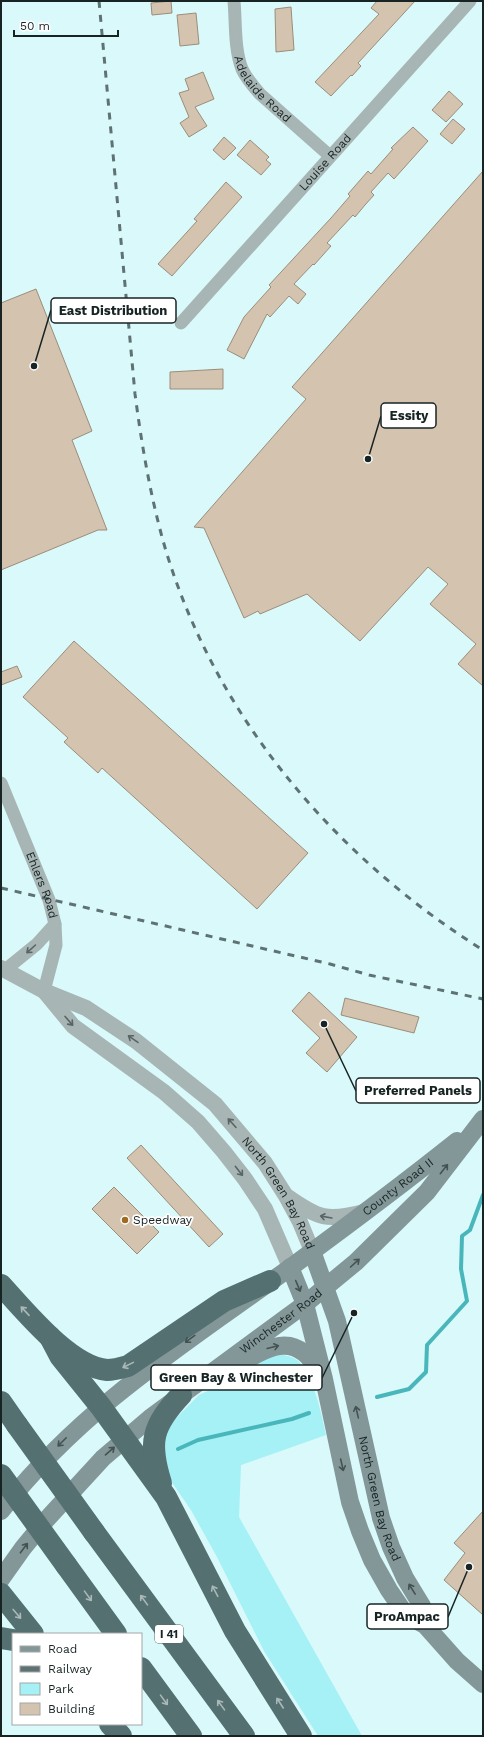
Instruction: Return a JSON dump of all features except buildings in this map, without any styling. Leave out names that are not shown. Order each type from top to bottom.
[{"type":"highway","points":[[1,1285],[50,1337],[73,1355],[90,1365],[107,1370],[121,1368],[147,1354],[224,1301],[270,1281]]},
{"type":"highway","points":[[50,1337],[60,1356],[125,1438],[166,1497],[236,1631],[301,1736]]},
{"type":"highway","points":[[166,1497],[156,1468],[154,1438],[159,1424],[164,1416],[185,1392]]},
{"type":"highway","name":"I 41","points":[[1,1402],[94,1532],[244,1736]]},
{"type":"highway","points":[[1,1475],[115,1633]]},
{"type":"highway","points":[[1,1594],[32,1633]]},
{"type":"highway","points":[[1,1638],[12,1640]]},
{"type":"highway","points":[[142,1669],[191,1736]]},
{"type":"highway","points":[[111,1725],[121,1736]]},
{"type":"main road","name":"County Road II","points":[[312,1251],[418,1172],[482,1120]]},
{"type":"main road","name":"Winchester Road","points":[[1,1579],[23,1548],[61,1502],[103,1458],[125,1438],[185,1392],[326,1289],[356,1262],[427,1192],[482,1120]]},
{"type":"main road","points":[[1,1511],[49,1456],[101,1407],[128,1385],[312,1251]]},
{"type":"main road","name":"North Green Bay Road","points":[[312,1251],[337,1321],[382,1518],[391,1547],[405,1578],[422,1606],[425,1625]]},
{"type":"main road","name":"North Green Bay Road","points":[[290,1267],[306,1304],[324,1378],[350,1502],[360,1531],[382,1578],[406,1615],[425,1625],[457,1661],[483,1684]]},
{"type":"main road","points":[[185,1392],[216,1378],[266,1349],[283,1345],[291,1346],[304,1353],[324,1378]]},
{"type":"street","name":"Adelaide Road","points":[[234,1],[238,55],[242,69],[250,82],[260,94],[330,156]]},
{"type":"street","name":"Louise Road","points":[[181,323],[470,1]]},
{"type":"street","name":"Ehlers Road","points":[[1,783],[49,900],[55,924],[56,945],[44,991]]},
{"type":"street","points":[[3,969],[36,944],[55,924]]},
{"type":"street","name":"North Green Bay Road","points":[[3,969],[44,991],[86,1008],[136,1041],[215,1104],[265,1163],[286,1196],[300,1222],[312,1251]]},
{"type":"street","name":"North Green Bay Road","points":[[44,991],[73,1026],[164,1092],[198,1122],[245,1179],[265,1209],[290,1267]]},
{"type":"street","points":[[286,1196],[318,1215],[330,1218],[344,1217],[364,1212]]},
{"type":"green space","points":[[277,1354],[293,1358],[303,1366],[316,1395],[326,1435],[241,1465],[239,1517],[362,1736],[318,1736],[264,1651],[217,1557],[191,1510],[173,1484],[167,1479],[161,1451],[168,1429],[176,1418],[199,1395],[229,1381],[255,1363]]},
{"type":"waterway","points":[[377,1397],[409,1389],[426,1372],[427,1345],[467,1301],[461,1269],[462,1236],[470,1230],[483,1195]]},
{"type":"waterway","points":[[178,1449],[198,1440],[292,1419],[309,1413]]},
{"type":"railway","points":[[99,1],[135,394],[144,454],[156,512],[166,551],[188,613],[216,671],[250,727],[288,779],[332,828],[379,872],[429,913],[483,950]]},
{"type":"railway","points":[[1,888],[330,964],[369,975],[483,999]]},
{"type":"place","name":"East Distribution","points":[[34,366]]},
{"type":"place","name":"Essity","points":[[368,459]]},
{"type":"place","name":"Preferred Panels","points":[[324,1024]]},
{"type":"place","name":"Speedway","points":[[125,1220]]},
{"type":"place","name":"Green Bay & Winchester","points":[[354,1313]]},
{"type":"place","name":"ProAmpac","points":[[469,1567]]}]
